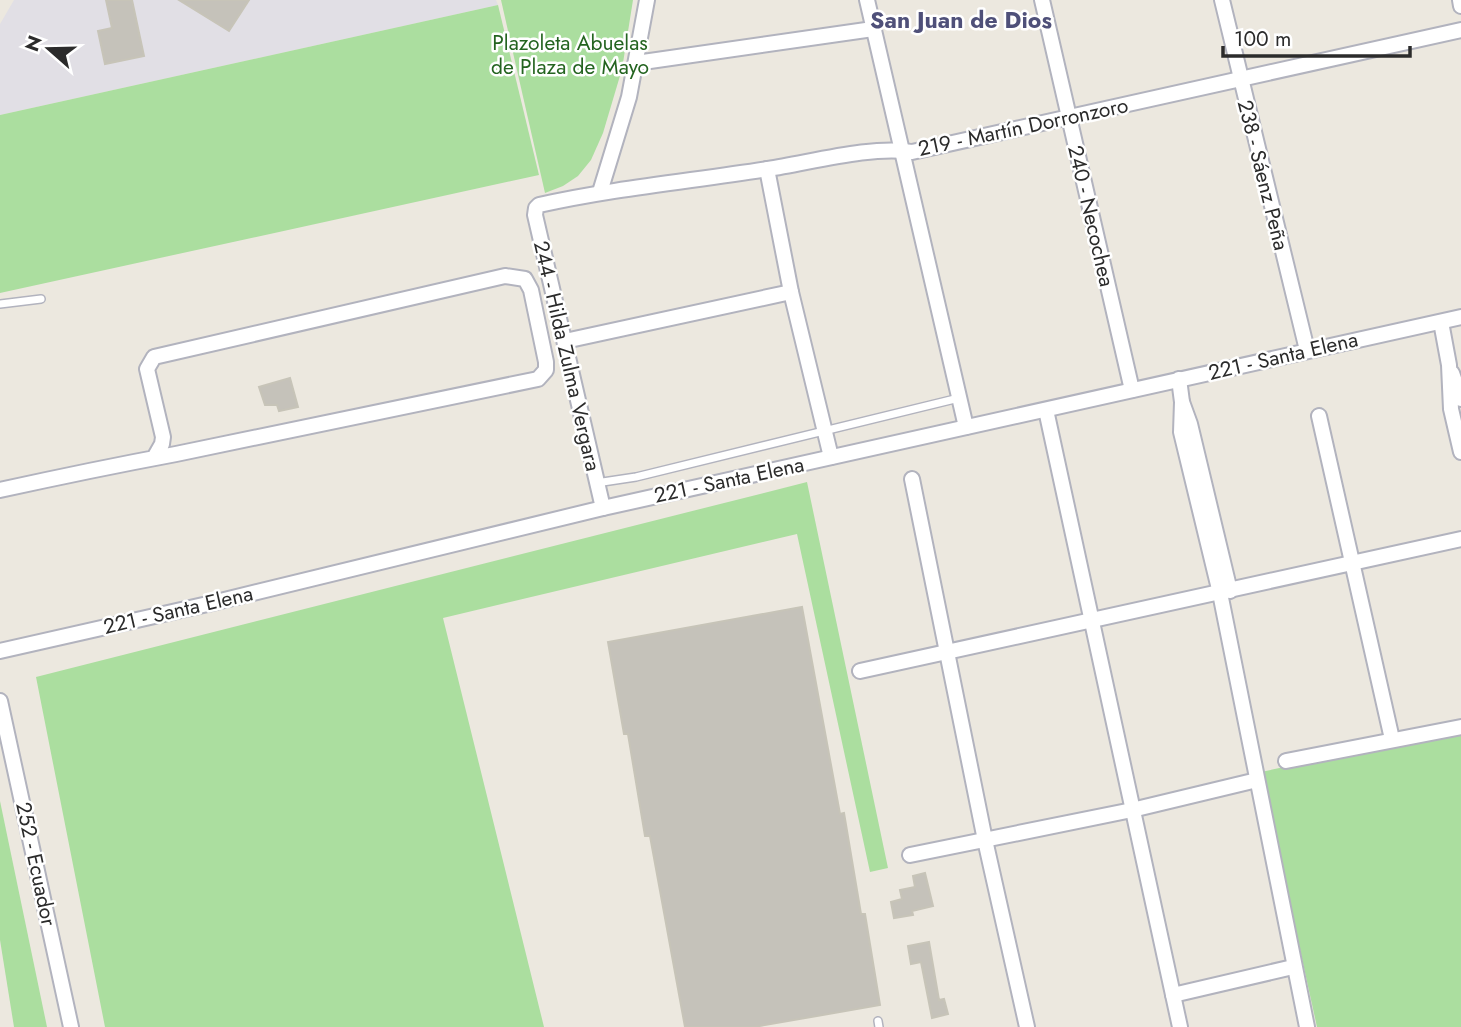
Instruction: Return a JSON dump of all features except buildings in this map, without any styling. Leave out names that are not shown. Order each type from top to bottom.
[{"type":"street","points":[[600,192],[619,132],[636,63],[647,0]]},
{"type":"street","points":[[867,0],[966,427]]},
{"type":"street","name":"240 - Necochea","points":[[1042,0],[1132,390]]},
{"type":"street","name":"238 - Sáenz Peña","points":[[1222,0],[1307,350]]},
{"type":"street","points":[[1460,0],[1461,6]]},
{"type":"street","points":[[636,63],[873,29]]},
{"type":"street","name":"219 - Martín Dorronzoro","points":[[540,205],[600,192],[890,149],[912,152],[1461,30]]},
{"type":"street","points":[[767,169],[791,292],[831,457]]},
{"type":"street","name":"244 - Hilda Zulma Vergara","points":[[540,205],[536,208],[535,215],[603,508]]},
{"type":"street","points":[[0,490],[538,379],[546,370],[546,362],[531,290],[524,279],[505,276],[154,357],[147,369],[163,437],[154,458]]},
{"type":"street","points":[[565,341],[791,292]]},
{"type":"street","name":"221 - Santa Elena","points":[[0,651],[212,603],[603,508],[1461,317]]},
{"type":"street","points":[[1441,322],[1449,365],[1461,399]]},
{"type":"street","points":[[1449,365],[1449,395],[1461,452]]},
{"type":"street","points":[[1179,379],[1182,402],[1181,432],[1225,592],[1257,780],[1307,1027]]},
{"type":"street","points":[[1046,410],[1180,1027]]},
{"type":"street","points":[[1319,416],[1392,739]]},
{"type":"street","points":[[912,479],[985,840],[1027,1027]]},
{"type":"street","points":[[860,671],[1461,539]]},
{"type":"street","name":"252 - Ecuador","points":[[0,701],[71,1027]]},
{"type":"street","points":[[1286,761],[1461,727]]},
{"type":"street","points":[[910,855],[1132,810],[1257,780]]},
{"type":"street","points":[[1172,995],[1293,967]]},
{"type":"lane","points":[[0,304],[41,299]]},
{"type":"lane","name":"221 - Santa Elena","points":[[596,483],[636,477],[958,398]]},
{"type":"shaded area","points":[[14,0],[496,0],[498,5],[0,115],[0,24]]},
{"type":"green space","name":"Plazoleta Abuelas de Plaza de Mayo","points":[[501,0],[633,0],[622,69],[603,133],[591,160],[578,176],[545,193]]},
{"type":"green space","points":[[498,5],[539,175],[0,293],[0,115]]},
{"type":"green space","points":[[807,482],[888,868],[870,872],[797,534],[443,618],[544,1027],[105,1027],[36,677]]},
{"type":"green space","points":[[1461,729],[1461,1027],[1317,1027],[1261,772]]},
{"type":"green space","points":[[0,801],[47,1027],[14,1027],[0,940]]},
{"type":"district","name":"San Juan de Dios","points":[[961,20]]}]
